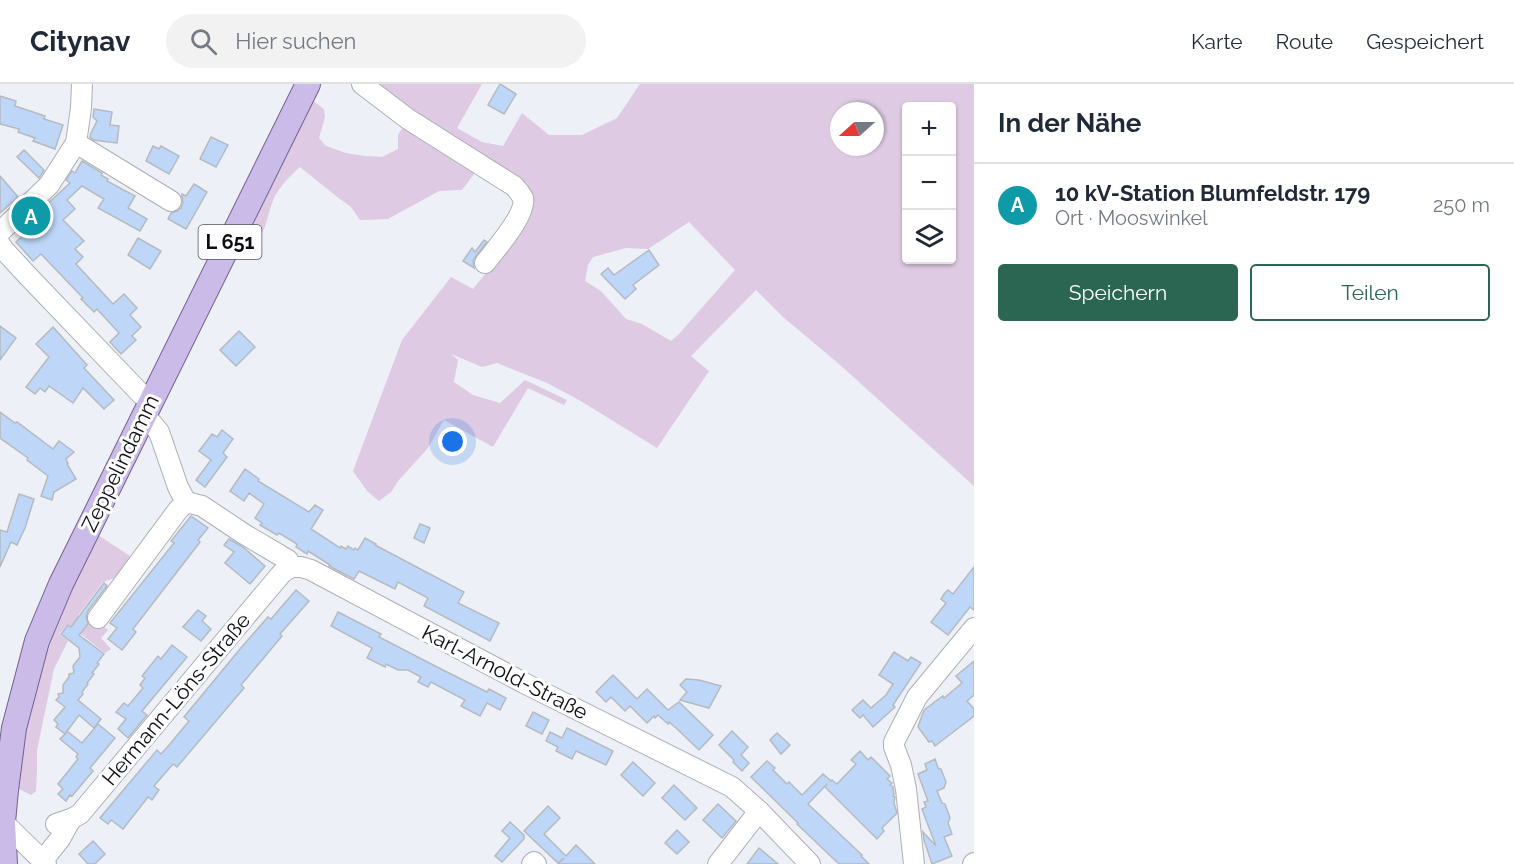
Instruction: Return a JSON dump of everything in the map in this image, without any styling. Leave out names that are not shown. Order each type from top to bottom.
[{"type":"main road","name":"Zeppelindamm","points":[[5,864],[2,820],[6,753],[36,640],[61,584],[308,84]]},
{"type":"street","points":[[0,232],[49,185],[76,143],[82,84]]},
{"type":"street","points":[[362,84],[408,119],[514,186],[522,196],[523,206],[517,220],[485,263]]},
{"type":"street","points":[[76,143],[171,201]]},
{"type":"street","points":[[0,244],[19,267],[141,394],[159,432],[178,487],[186,502],[98,618]]},
{"type":"street","name":"Karl-Arnold-Straße","points":[[186,502],[202,506],[288,560],[292,567],[311,570],[524,683],[732,787],[759,811],[810,864]]},
{"type":"street","name":"Hermann-Löns-Straße","points":[[44,862],[60,839],[63,822],[80,813],[276,580],[292,567]]},
{"type":"street","points":[[914,864],[906,789],[894,742],[917,697],[974,628]]},
{"type":"street","points":[[718,864],[759,811]]},
{"type":"street","points":[[2,820],[44,862]]},
{"type":"shaded area","points":[[355,84],[482,84],[457,128],[482,142],[503,146],[522,113],[549,135],[582,135],[617,118],[640,84],[974,84],[974,486],[839,364],[783,317],[756,290],[691,356],[709,371],[657,448],[547,383],[497,363],[482,367],[451,354],[458,360],[454,382],[473,395],[500,403],[525,380],[567,400],[564,405],[528,388],[493,447],[444,420],[428,448],[391,492],[379,501],[367,491],[353,471],[402,340],[451,277],[473,289],[522,229],[533,197],[491,167],[477,170],[462,190],[439,191],[388,219],[360,220],[351,207],[300,167],[286,180],[275,196],[265,228],[257,240],[240,248],[312,100],[324,109],[325,117],[319,138],[326,146],[346,153],[382,157],[398,149],[398,135],[405,123]],"holes":[[[689,222],[735,270],[671,341],[642,324],[626,319],[601,291],[585,281],[588,265],[593,257],[626,248],[648,249]]]},
{"type":"shaded area","points":[[98,535],[130,556],[139,558],[126,574],[103,582],[78,615],[89,624],[94,618],[108,630],[101,638],[111,649],[105,653],[68,624],[59,634],[68,641],[54,669],[37,750],[36,791],[31,795],[19,789],[20,741],[39,663],[62,607]]},
{"type":"building","points":[[500,84],[516,94],[504,114],[488,105]]},
{"type":"building","points":[[0,96],[16,101],[15,106],[63,125],[55,149],[33,141],[35,138],[18,132],[19,129],[0,124]]},
{"type":"building","points":[[94,109],[112,112],[110,125],[119,126],[117,143],[93,140],[90,137],[97,121],[93,117]]},
{"type":"building","points":[[211,137],[228,145],[216,167],[200,159]]},
{"type":"building","points":[[153,146],[159,149],[161,146],[179,156],[169,174],[146,161]]},
{"type":"building","points":[[24,150],[44,170],[39,178],[17,157]]},
{"type":"building","points":[[82,161],[102,173],[101,175],[108,179],[107,181],[135,196],[128,208],[147,219],[140,231],[98,208],[104,199],[82,186],[67,200],[75,209],[63,220],[84,241],[75,249],[83,257],[76,264],[113,304],[124,294],[137,308],[130,315],[141,327],[132,336],[136,340],[121,354],[110,342],[119,333],[97,309],[94,312],[41,254],[33,261],[16,242],[35,224],[30,220],[70,183],[66,180],[72,171],[75,173]]},
{"type":"building","points":[[0,176],[18,197],[0,213]]},
{"type":"building","points":[[194,184],[207,192],[186,229],[168,219],[171,213],[181,208],[182,194],[186,196]]},
{"type":"building","points":[[138,238],[161,251],[150,269],[128,255]]},
{"type":"building","points":[[484,240],[487,242],[473,261],[474,268],[463,261],[472,248],[475,252]]},
{"type":"building","points":[[649,250],[659,265],[633,285],[636,289],[625,299],[601,274],[608,268],[614,275]]},
{"type":"building","points":[[0,326],[16,338],[0,360]]},
{"type":"building","points":[[53,327],[87,365],[84,368],[114,400],[104,409],[83,388],[73,403],[49,386],[45,392],[40,388],[35,394],[26,387],[49,357],[36,344]]},
{"type":"building","points":[[239,331],[255,347],[236,366],[220,350]]},
{"type":"building","points":[[0,412],[53,449],[59,441],[74,452],[66,459],[76,479],[54,492],[52,500],[41,496],[48,476],[0,438]]},
{"type":"building","points":[[222,430],[233,439],[223,453],[227,457],[205,487],[196,480],[211,460],[199,451],[212,434],[217,437]]},
{"type":"building","points":[[245,469],[259,479],[258,481],[309,512],[315,505],[323,510],[311,529],[340,548],[341,546],[346,549],[348,546],[358,550],[365,538],[464,592],[458,603],[499,623],[490,641],[424,606],[428,598],[398,582],[395,589],[359,571],[354,579],[329,566],[308,551],[307,554],[296,547],[297,544],[279,533],[277,535],[260,525],[262,523],[255,518],[264,504],[249,493],[244,501],[230,491]]},
{"type":"building","points":[[19,494],[34,499],[17,545],[11,542],[0,567],[0,530],[7,532]]},
{"type":"building","points":[[191,516],[208,528],[198,540],[200,542],[133,629],[136,632],[122,650],[108,639],[117,628],[110,623],[174,543],[171,541]]},
{"type":"building","points":[[420,524],[430,528],[424,543],[414,538]]},
{"type":"building","points":[[229,539],[243,547],[265,566],[250,584],[225,563],[234,552],[224,545]]},
{"type":"building","points":[[974,567],[974,610],[970,607],[948,635],[931,622],[946,603],[941,599],[944,594],[948,590],[953,594]]},
{"type":"building","points":[[104,583],[107,586],[88,611],[86,617],[88,624],[79,635],[104,654],[78,700],[101,719],[94,728],[79,715],[67,731],[82,743],[98,724],[115,738],[90,768],[93,771],[66,801],[58,794],[63,789],[58,784],[78,759],[76,757],[78,754],[60,739],[65,734],[56,727],[58,724],[54,720],[65,707],[56,700],[59,697],[58,694],[63,693],[63,685],[69,674],[74,673],[73,666],[80,657],[79,648],[61,634],[68,625],[71,627]]},
{"type":"building","points":[[296,590],[309,601],[241,685],[244,688],[177,767],[173,764],[154,786],[159,790],[152,800],[148,797],[123,829],[111,820],[108,824],[100,818],[157,750],[161,754],[170,744],[189,721],[184,717],[268,617],[271,619]]},
{"type":"building","points":[[198,610],[206,616],[202,621],[211,629],[201,641],[183,627]]},
{"type":"building","points":[[338,612],[381,634],[379,637],[439,668],[487,692],[489,689],[506,698],[500,710],[487,703],[480,716],[461,706],[465,700],[431,682],[428,687],[418,682],[421,677],[408,670],[398,670],[386,664],[385,667],[367,658],[372,648],[331,626]]},
{"type":"building","points":[[172,645],[187,657],[142,711],[147,715],[128,738],[118,729],[126,719],[116,712],[124,703],[128,706],[143,688],[140,685],[145,678],[142,676],[158,656],[161,659]]},
{"type":"building","points":[[894,652],[908,661],[911,657],[921,663],[893,705],[895,707],[873,727],[863,715],[860,718],[852,710],[863,700],[871,708],[886,695],[893,684],[879,675]]},
{"type":"building","points":[[974,661],[974,695],[967,701],[974,709],[974,716],[935,746],[932,741],[929,742],[918,727],[924,710],[943,696],[944,698],[962,683],[956,676]]},
{"type":"building","points":[[613,675],[637,699],[647,689],[668,710],[679,702],[713,735],[699,750],[669,722],[668,724],[658,715],[647,723],[630,706],[625,711],[611,697],[606,702],[596,692]]},
{"type":"building","points":[[686,679],[721,686],[709,708],[680,700],[687,692],[680,685]]},
{"type":"building","points":[[533,712],[549,720],[542,734],[526,726]]},
{"type":"building","points":[[567,728],[613,751],[606,765],[576,751],[572,759],[556,751],[558,747],[546,741],[550,732],[562,738]]},
{"type":"building","points":[[732,731],[748,747],[741,755],[749,763],[742,771],[719,745]]},
{"type":"building","points":[[777,733],[790,745],[781,754],[770,740]]},
{"type":"building","points":[[860,751],[868,760],[871,757],[890,776],[887,779],[892,783],[890,785],[893,787],[897,813],[882,828],[884,831],[877,839],[825,787],[827,784],[808,804],[869,864],[839,864],[751,777],[767,761],[787,784],[789,782],[802,795],[823,774],[837,784],[856,764],[851,760]]},
{"type":"building","points":[[935,759],[946,782],[944,788],[937,791],[950,818],[948,823],[952,834],[944,837],[952,856],[932,864],[923,832],[936,846],[922,809],[926,807],[924,802],[928,801],[918,774],[927,770],[925,764]]},
{"type":"building","points":[[633,762],[655,783],[643,796],[621,775]]},
{"type":"building","points":[[674,785],[697,808],[685,820],[662,798]]},
{"type":"building","points":[[718,804],[736,821],[722,838],[703,820]]},
{"type":"building","points":[[548,806],[560,818],[544,834],[566,856],[576,845],[595,864],[558,864],[564,858],[558,863],[524,831]]},
{"type":"building","points":[[510,822],[524,835],[524,839],[502,862],[495,856],[510,838],[502,831]]},
{"type":"building","points":[[677,830],[689,842],[677,854],[665,843]]},
{"type":"building","points":[[93,841],[105,854],[95,864],[88,864],[79,854]]},
{"type":"building","points":[[759,848],[778,864],[747,864]]},
{"type":"place","name":"10 kV-Station Blumfeldstr. 179","points":[[31,216]]}]
